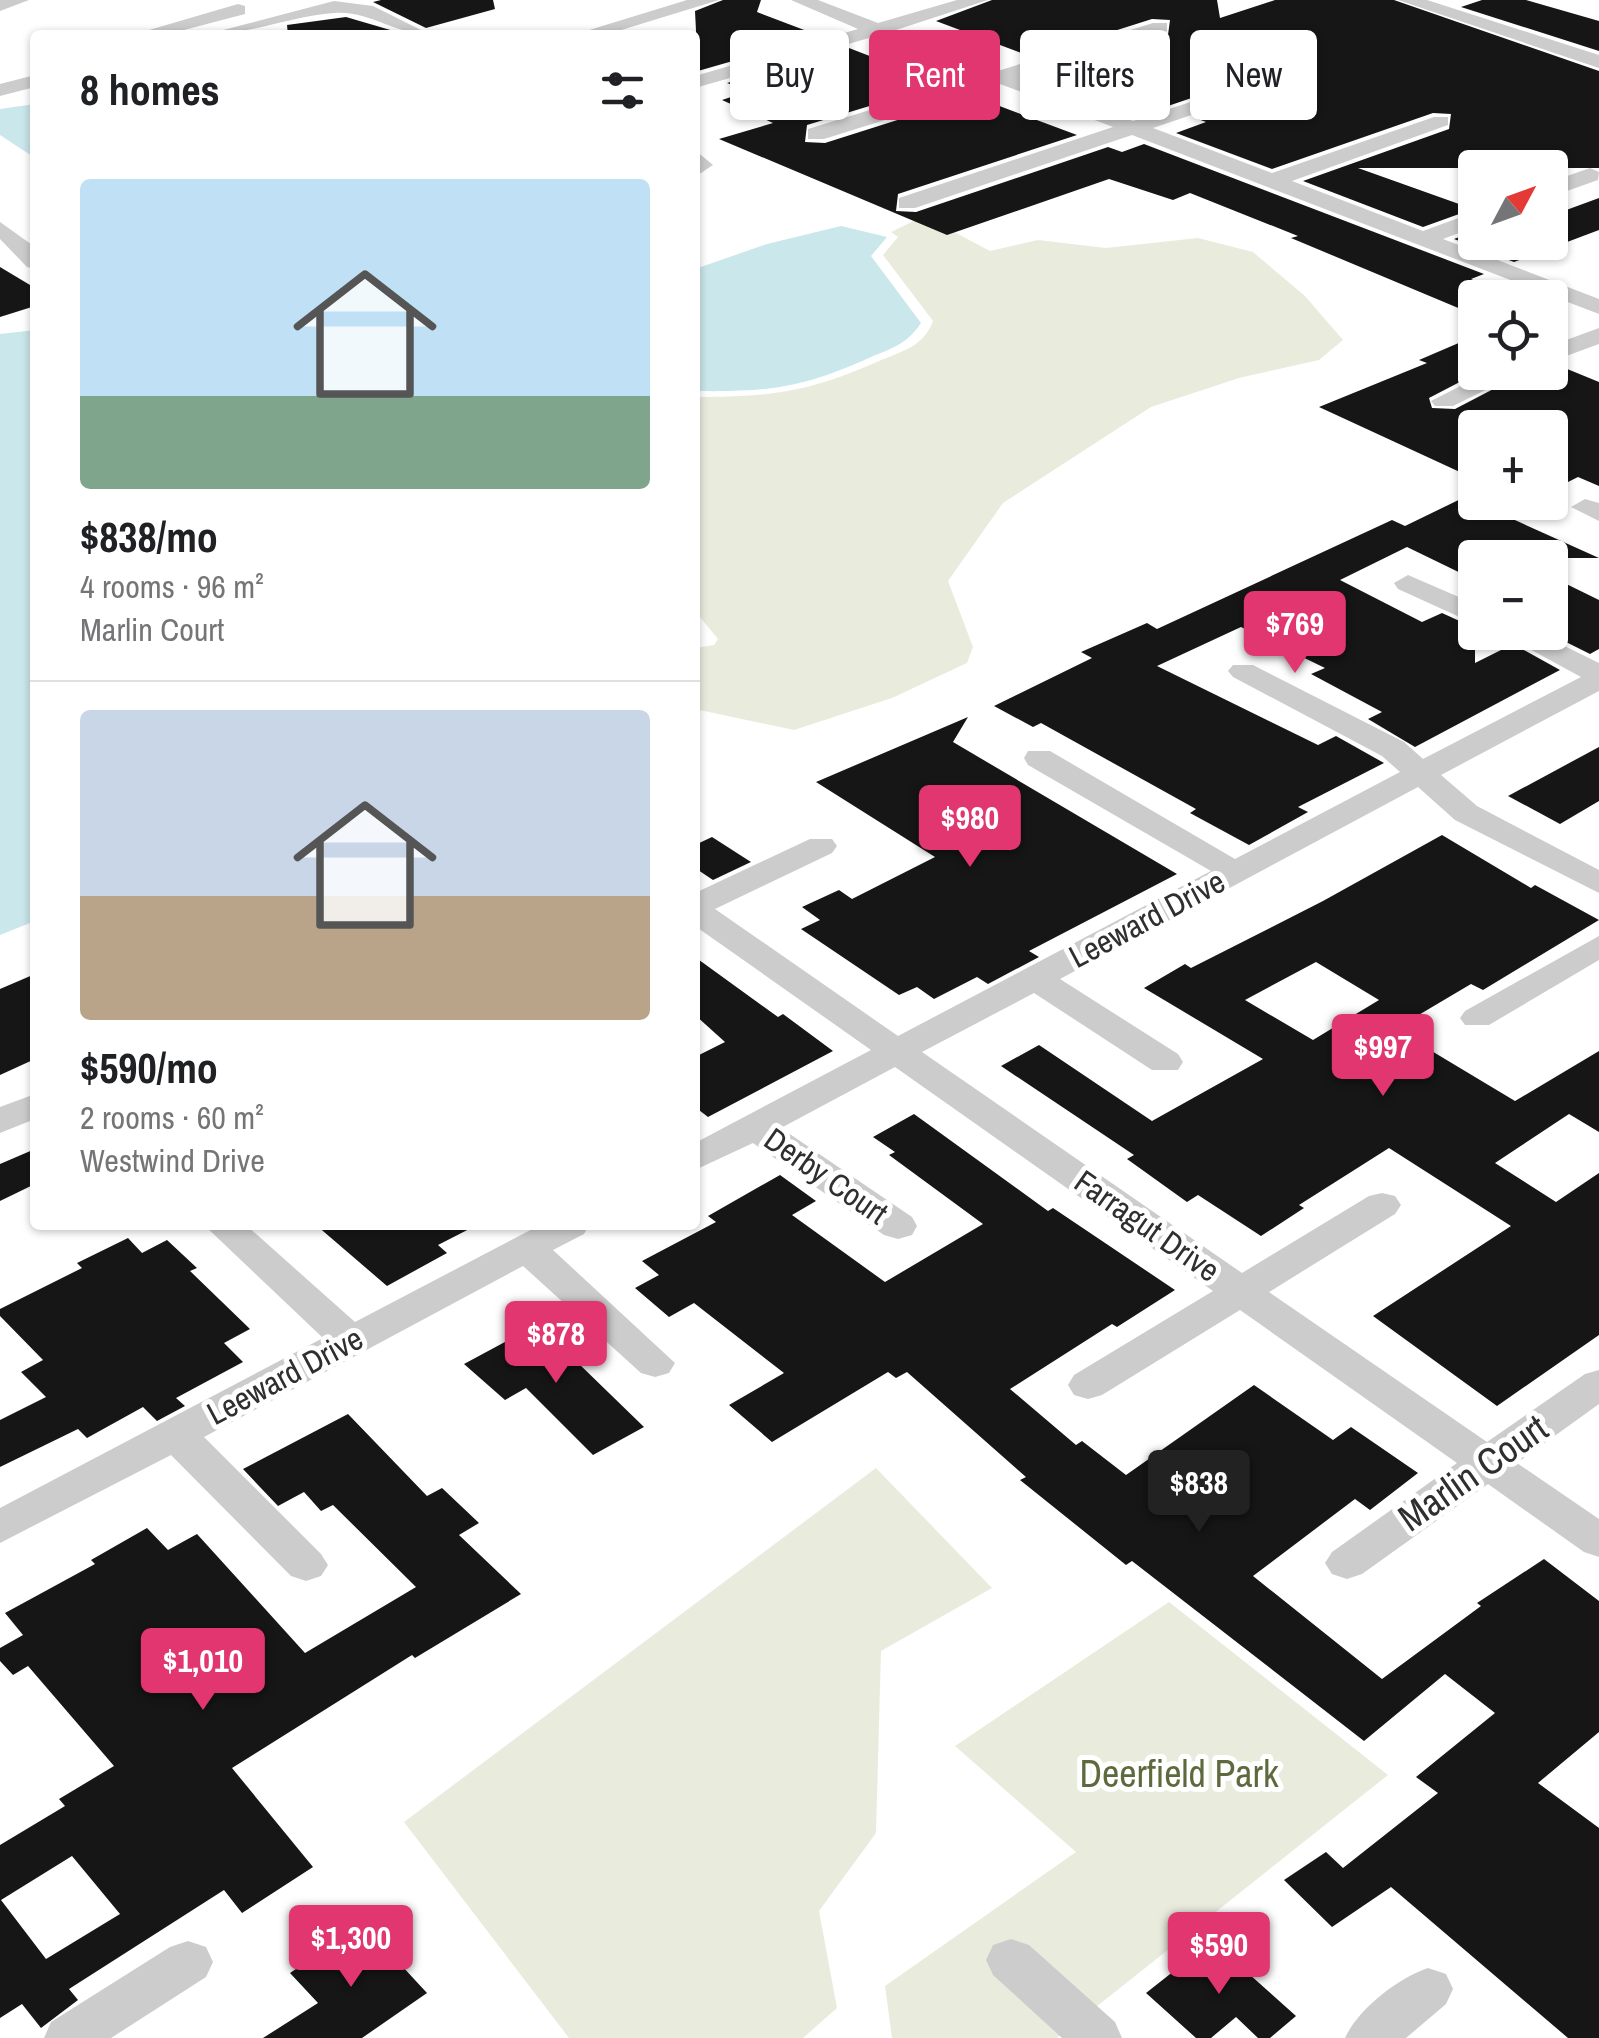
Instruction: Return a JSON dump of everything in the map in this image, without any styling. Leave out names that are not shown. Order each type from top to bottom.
[{"type":"street","points":[[0,5],[19,0]]},
{"type":"street","points":[[220,27],[276,0]]},
{"type":"street","points":[[598,30],[708,0]]},
{"type":"street","points":[[801,0],[876,29]]},
{"type":"street","points":[[700,81],[978,0]]},
{"type":"street","points":[[1408,0],[1599,62]]},
{"type":"street","points":[[191,30],[310,10],[348,8],[366,10],[410,30]]},
{"type":"street","points":[[1000,76],[1160,27]]},
{"type":"street","points":[[0,72],[30,63]]},
{"type":"street","points":[[1000,76],[1599,307]]},
{"type":"street","points":[[0,90],[30,82]]},
{"type":"street","points":[[907,202],[1190,108]]},
{"type":"street","points":[[816,134],[869,117]]},
{"type":"street","points":[[1271,181],[1441,121]]},
{"type":"street","points":[[1568,183],[1590,175]]},
{"type":"street","points":[[1423,240],[1458,226]]},
{"type":"street","points":[[0,229],[30,251]]},
{"type":"street","points":[[1568,348],[1599,335]]},
{"type":"street","points":[[1444,400],[1468,390]]},
{"type":"street","points":[[1408,583],[1458,607]]},
{"type":"street","points":[[1548,650],[1599,676]]},
{"type":"street","points":[[1244,670],[1393,749],[1466,812],[1599,883]]},
{"type":"street","name":"Leeward Drive","points":[[700,1155],[1599,676]]},
{"type":"street","points":[[1039,758],[1235,872]]},
{"type":"street","points":[[700,906],[821,846]]},
{"type":"street","name":"Farragut Drive","points":[[700,912],[1599,1541]]},
{"type":"street","points":[[1477,1018],[1599,946]]},
{"type":"street","points":[[1035,978],[1165,1062]]},
{"type":"street","points":[[0,1121],[30,1107]]},
{"type":"street","name":"Derby Court","points":[[755,1126],[898,1226]]},
{"type":"street","points":[[1088,1385],[1382,1204]]},
{"type":"street","points":[[229,1230],[351,1341]]},
{"type":"street","name":"Leeward Drive","points":[[0,1527],[560,1230]]},
{"type":"street","points":[[526,1248],[655,1363]]},
{"type":"street","name":"Marlin Court","points":[[1347,1563],[1599,1384]]},
{"type":"street","points":[[175,1434],[306,1565]]},
{"type":"street","points":[[1011,1960],[1097,2038]]},
{"type":"street","points":[[69,2038],[188,1962]]},
{"type":"street","points":[[1370,2038],[1428,1989]]},
{"type":"green space","points":[[924,216],[990,251],[1038,240],[1106,248],[1198,238],[1253,252],[1305,296],[1343,340],[1319,360],[1239,378],[1151,407],[1003,503],[948,581],[973,647],[967,663],[892,698],[794,730],[700,710],[700,647],[714,645],[718,639],[700,617],[700,397],[769,394],[810,386],[904,351],[918,342],[933,321],[883,255],[898,237],[891,232]]},
{"type":"green space","points":[[876,1468],[992,1588],[881,1651],[876,1833],[819,1911],[837,2008],[803,2038],[569,2038],[404,1822]]},
{"type":"green space","name":"Deerfield Park","points":[[1169,1602],[1388,1775],[1057,2038],[892,2038],[885,1986],[1076,1852],[955,1746]]},
{"type":"water","points":[[30,105],[30,155],[0,135],[0,109]]},
{"type":"water","points":[[841,226],[887,237],[871,256],[921,323],[893,348],[805,382],[766,389],[700,391],[700,267],[767,244]]},
{"type":"water","points":[[30,331],[30,923],[0,935],[0,334]]},
{"type":"building","points":[[493,0],[495,9],[426,28],[373,2]]},
{"type":"building","points":[[723,0],[761,0],[757,12],[804,30],[730,30],[730,62],[700,70],[700,30],[696,30],[695,11]]},
{"type":"building","points":[[992,0],[1217,0],[1220,18],[1275,0],[1394,0],[1599,71],[1599,168],[1568,168],[1568,150],[1458,150],[1458,168],[1358,168],[1458,204],[1458,214],[1423,227],[1303,181],[1449,129],[1451,114],[1433,113],[1272,169],[1176,133],[1206,122],[1200,120],[1317,120],[1317,30],[1190,30],[1190,99],[1170,105],[1170,20],[1152,19],[1117,30],[1020,30],[1020,52],[1000,45],[1000,30],[960,30],[936,21]]},
{"type":"building","points":[[1482,0],[1526,0],[1599,21],[1599,51],[1461,7]]},
{"type":"building","points":[[346,17],[390,30],[288,30],[287,25]]},
{"type":"building","points":[[849,48],[869,56],[869,106],[849,112]]},
{"type":"building","points":[[1000,106],[1020,114],[1020,120],[1037,120],[1077,135],[898,194],[896,211],[916,212],[1108,147],[1122,152],[1144,144],[1484,274],[1473,280],[1458,280],[1458,308],[1291,238],[1298,236],[1190,193],[1173,200],[1109,179],[947,235],[719,139],[773,123],[766,120],[823,120],[807,125],[805,142],[825,143],[897,120],[1000,120]]},
{"type":"building","points":[[1599,198],[1599,230],[1568,242],[1568,209]]},
{"type":"building","points":[[0,267],[30,285],[30,308],[0,317]]},
{"type":"building","points":[[1458,343],[1458,383],[1429,398],[1432,408],[1455,409],[1491,390],[1568,390],[1568,369],[1599,382],[1599,486],[1578,477],[1568,482],[1568,410],[1458,410],[1458,471],[1319,407],[1427,363],[1419,360]]},
{"type":"building","points":[[1458,500],[1458,520],[1515,520],[1559,540],[1458,540],[1458,572],[1407,547],[1340,580],[1422,622],[1442,613],[1458,620],[1458,650],[1475,650],[1475,663],[1501,650],[1524,650],[1560,670],[1415,747],[1368,719],[1382,712],[1311,674],[1325,668],[1241,627],[1157,666],[1318,745],[1336,736],[1384,763],[1298,807],[1308,812],[1249,845],[1190,813],[1196,809],[1041,723],[1033,727],[994,706],[1092,658],[1081,652],[1147,623],[1157,629],[1392,520],[1405,526]]},
{"type":"building","points":[[1568,544],[1599,558],[1568,558]]},
{"type":"building","points":[[1568,585],[1599,600],[1599,649],[1590,654],[1568,643]]},
{"type":"building","points":[[968,717],[953,742],[1177,874],[1029,951],[1039,957],[988,984],[977,977],[934,999],[917,987],[899,995],[801,929],[820,920],[802,907],[839,890],[852,899],[935,857],[816,782]]},
{"type":"building","points":[[1599,747],[1599,801],[1560,824],[1508,796]]},
{"type":"building","points":[[1442,835],[1531,888],[1535,885],[1599,920],[1483,990],[1471,984],[1395,1029],[1515,1101],[1599,1051],[1599,1132],[1569,1114],[1495,1163],[1556,1202],[1599,1173],[1599,1335],[1497,1406],[1373,1316],[1511,1226],[1389,1148],[1299,1205],[1304,1208],[1261,1236],[1198,1195],[1187,1202],[1127,1159],[1134,1155],[1001,1066],[1039,1045],[1152,1121],[1263,1059],[1144,988],[1185,964],[1191,968]],"holes":[[[1316,962],[1379,1000],[1313,1040],[1245,1000]]]},
{"type":"building","points":[[712,837],[751,862],[713,880],[700,871],[700,843]]},
{"type":"building","points":[[700,961],[833,1051],[708,1117],[700,1111],[700,1054],[725,1042],[700,1020]]},
{"type":"building","points":[[30,976],[30,1061],[0,1075],[0,989]]},
{"type":"building","points":[[914,1114],[1048,1211],[1053,1208],[1175,1290],[1117,1327],[1112,1324],[1010,1389],[1076,1445],[1082,1441],[1126,1475],[1254,1385],[1333,1440],[1351,1427],[1418,1473],[1370,1510],[1355,1499],[1253,1576],[1382,1679],[1481,1606],[1477,1603],[1544,1559],[1599,1601],[1599,1732],[1538,1783],[1599,1828],[1599,2038],[1568,2038],[1391,1887],[1332,1927],[1284,1880],[1326,1852],[1343,1868],[1438,1793],[1416,1777],[1495,1713],[1445,1674],[1364,1741],[1132,1561],[1126,1565],[1020,1480],[1026,1477],[907,1372],[896,1378],[888,1372],[772,1442],[729,1405],[784,1373],[694,1303],[669,1317],[635,1288],[659,1275],[642,1261],[716,1222],[708,1216],[780,1175],[816,1201],[792,1215],[885,1282],[983,1224],[889,1155],[895,1152],[873,1137]]},
{"type":"building","points":[[30,1151],[30,1186],[0,1201],[0,1164]]},
{"type":"building","points":[[322,1230],[467,1230],[438,1245],[447,1253],[387,1286]]},
{"type":"building","points":[[128,1238],[142,1253],[167,1240],[197,1268],[190,1271],[250,1329],[224,1343],[243,1362],[176,1398],[185,1406],[157,1421],[143,1407],[87,1438],[78,1429],[0,1467],[0,1420],[46,1397],[21,1372],[43,1360],[0,1316],[0,1309],[82,1268],[77,1263]]},
{"type":"building","points":[[542,1322],[581,1357],[575,1360],[644,1427],[593,1455],[526,1388],[505,1400],[464,1364]]},
{"type":"building","points":[[348,1414],[427,1496],[442,1488],[479,1523],[459,1535],[521,1594],[415,1658],[412,1655],[232,1768],[313,1867],[242,1913],[224,1890],[69,1989],[78,2000],[41,2028],[22,2004],[0,2018],[0,1845],[65,1806],[59,1799],[114,1766],[28,1666],[13,1675],[0,1661],[0,1648],[23,1635],[5,1613],[95,1564],[91,1560],[147,1528],[168,1550],[197,1534],[305,1653],[416,1587],[333,1505],[321,1511],[304,1492],[278,1506],[243,1469]],"holes":[[[72,1856],[120,1914],[46,1959],[1,1900]]]},
{"type":"building","points":[[363,1924],[427,1993],[362,2038],[263,2038],[318,2003],[290,1973]]},
{"type":"building","points":[[1212,1941],[1296,2016],[1270,2038],[1258,2038],[1236,2017],[1211,2038],[1196,2038],[1146,1993]]}]
